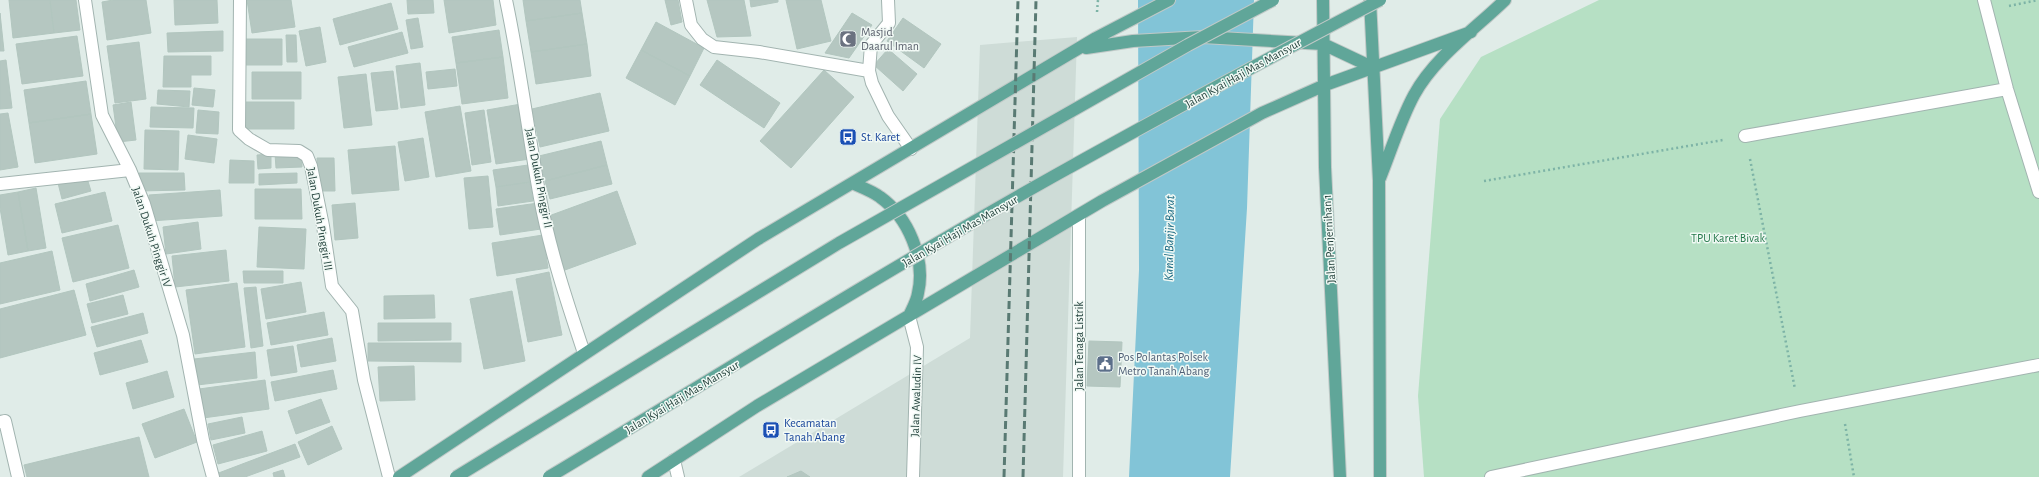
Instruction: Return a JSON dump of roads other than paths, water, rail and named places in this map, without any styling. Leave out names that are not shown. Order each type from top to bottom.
[{"type":"main road","points":[[399,477],[758,239],[1079,49],[1169,0]]},
{"type":"main road","points":[[456,477],[839,243],[1181,48],[1273,0]]},
{"type":"main road","name":"Jalan Penjernihan 1","points":[[1322,0],[1325,85],[1325,168],[1340,477]]},
{"type":"main road","points":[[1370,0],[1379,181],[1380,477]]},
{"type":"main road","name":"Jalan Kyai Haji Mas Mansyur","points":[[549,477],[908,261],[1054,176],[1380,0]]},
{"type":"main road","points":[[1379,181],[1414,95],[1429,73],[1446,54],[1505,0]]},
{"type":"main road","points":[[648,477],[757,406],[1102,201],[1262,113],[1325,85],[1471,32]]},
{"type":"main road","points":[[1079,49],[1133,41],[1203,37],[1323,44],[1374,68]]},
{"type":"main road","points":[[852,183],[880,197],[900,216],[912,237],[920,267],[918,293],[909,316]]},
{"type":"street","name":"Jalan Dukuh Pinggir IV","points":[[85,0],[102,115],[130,170],[144,204],[182,335],[203,440],[213,477]]},
{"type":"street","name":"Jalan Dukuh Pinggir III","points":[[240,0],[239,130],[249,139],[268,150],[299,151],[304,153],[309,159],[319,200],[332,286],[352,311],[364,380],[389,477]]},
{"type":"street","name":"Jalan Dukuh Pinggir II","points":[[506,0],[541,199],[559,276],[584,353]]},
{"type":"street","points":[[686,0],[691,25],[702,39],[714,47],[809,59],[868,71]]},
{"type":"street","points":[[888,0],[889,23],[871,45],[868,71],[874,89],[888,116],[911,148]]},
{"type":"street","points":[[1986,6],[2007,88],[2039,192]]},
{"type":"street","points":[[1745,136],[2007,88]]},
{"type":"street","points":[[0,184],[130,170]]},
{"type":"street","name":"Jalan Tenaga Listrik","points":[[1079,215],[1079,477]]},
{"type":"street","name":"Jalan Awaludin IV","points":[[909,316],[917,347],[913,477]]},
{"type":"street","points":[[1491,477],[1800,411],[2039,365]]},
{"type":"street","points":[[0,422],[5,422],[18,477]]},
{"type":"street","points":[[674,460],[678,477]]},
{"type":"water","name":"Kanal Banjir Barat","points":[[1138,0],[1254,0],[1247,208],[1230,477],[1129,477],[1139,270]]},
{"type":"railway","points":[[1004,477],[1018,0]]},
{"type":"railway","points":[[1023,477],[1036,0]]},
{"type":"place","name":"Masjid Daarul Iman","points":[[848,39]]},
{"type":"place","name":"St. Karet","points":[[848,137]]},
{"type":"place","name":"Pos Polantas Polsek Metro Tanah Abang","points":[[1105,364]]},
{"type":"place","name":"Kecamatan Tanah Abang","points":[[771,430]]},
{"type":"park label","name":"TPU Karet Bivak","points":[[1728,238]]}]
